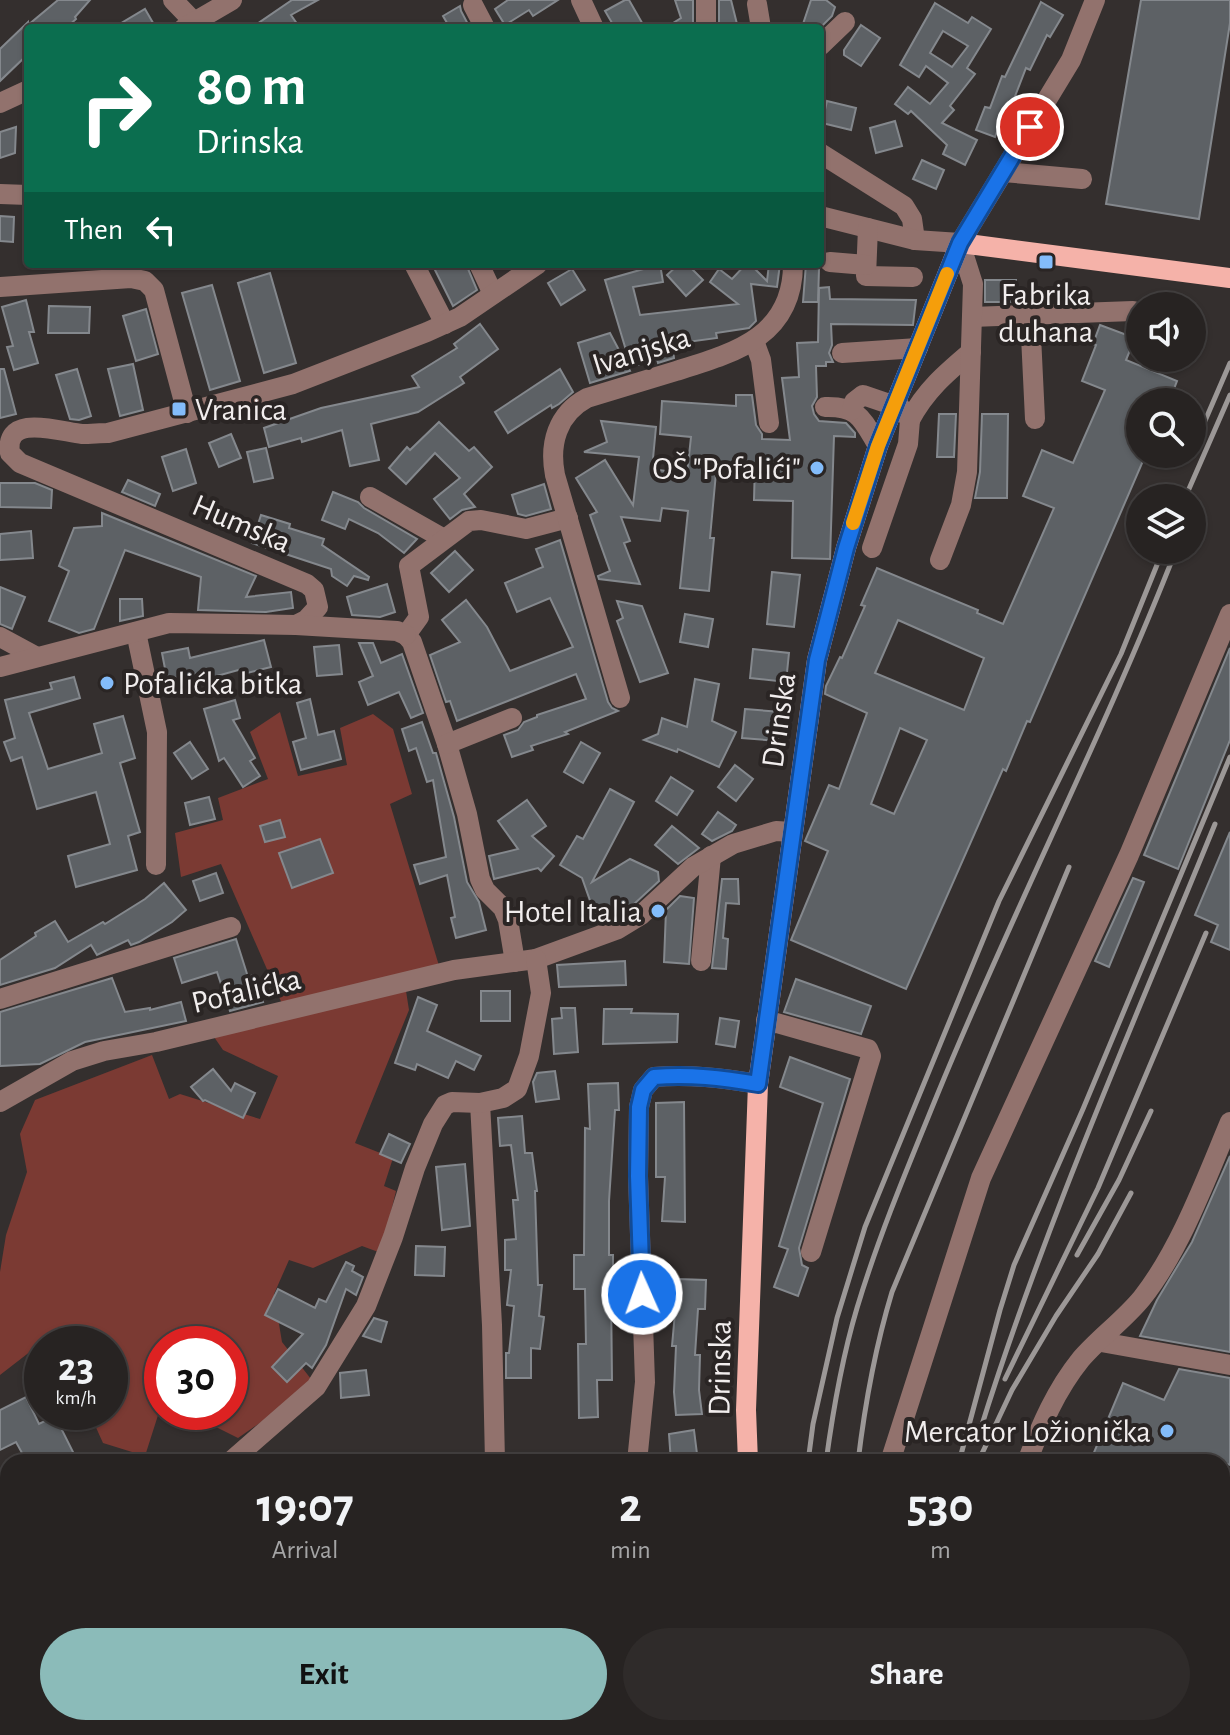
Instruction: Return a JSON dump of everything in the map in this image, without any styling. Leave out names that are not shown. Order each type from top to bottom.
[{"type":"main road","points":[[960,243],[1230,278]]},
{"type":"main road","name":"Drinska","points":[[748,1454],[746,1410],[758,1084],[817,660],[846,548],[878,446],[903,413],[918,348],[960,243]]},
{"type":"street","points":[[173,0],[189,24]]},
{"type":"street","points":[[193,24],[232,0]]},
{"type":"street","points":[[581,0],[592,24]]},
{"type":"street","points":[[706,0],[706,24]]},
{"type":"street","points":[[960,243],[1071,60],[1095,0]]},
{"type":"street","points":[[758,1],[761,24]]},
{"type":"street","points":[[473,5],[483,24]]},
{"type":"street","points":[[824,42],[845,22]]},
{"type":"street","points":[[0,103],[24,92]]},
{"type":"street","points":[[824,156],[904,206],[912,219],[915,240]]},
{"type":"street","points":[[1003,172],[1082,179]]},
{"type":"street","points":[[0,194],[24,195]]},
{"type":"street","points":[[824,217],[915,240],[960,243]]},
{"type":"street","points":[[868,228],[866,276],[913,277]]},
{"type":"street","points":[[940,560],[965,489],[972,276],[960,243]]},
{"type":"street","points":[[830,262],[866,265]]},
{"type":"street","points":[[416,268],[445,324]]},
{"type":"street","points":[[481,268],[493,294]]},
{"type":"street","name":"Humska","points":[[296,625],[306,620],[318,607],[314,590],[307,584],[20,463],[5,455],[13,436],[27,427],[85,434],[108,433],[293,384],[445,324],[532,268]]},
{"type":"street","name":"Ivanjska","points":[[620,698],[553,463],[558,428],[569,410],[587,398],[723,356],[754,341],[774,322],[782,309],[789,295],[792,268]]},
{"type":"street","points":[[0,287],[131,278],[145,281],[154,290],[187,413]]},
{"type":"street","points":[[972,317],[1126,311]]},
{"type":"street","points":[[1030,315],[1035,419]]},
{"type":"street","points":[[754,341],[761,360],[769,423]]},
{"type":"street","points":[[842,353],[918,348]]},
{"type":"street","points":[[903,413],[920,401],[939,378],[971,352]]},
{"type":"street","points":[[852,410],[854,402],[863,395],[903,413]]},
{"type":"street","points":[[825,407],[852,410],[860,415],[878,446]]},
{"type":"street","points":[[872,548],[908,444],[903,413]]},
{"type":"street","points":[[370,497],[444,539]]},
{"type":"street","points":[[406,635],[419,617],[409,566],[464,524],[475,520],[526,529],[568,518]]},
{"type":"street","points":[[893,1454],[981,1178],[1129,855],[1230,614]]},
{"type":"street","points":[[0,667],[169,623],[296,625],[397,631],[406,635],[412,642],[447,744],[467,814],[480,879],[485,890],[503,908],[541,993],[529,1056],[517,1089],[503,1098],[445,1105],[433,1124],[415,1168],[366,1306],[316,1387],[239,1454]]},
{"type":"street","points":[[136,632],[157,732],[156,865]]},
{"type":"street","points":[[0,637],[37,657]]},
{"type":"street","points":[[447,744],[512,718]]},
{"type":"street","name":"Pofalićka","points":[[0,1102],[72,1061],[104,1051],[156,1042],[454,970],[525,961],[618,929],[641,915],[693,867],[733,844],[776,831],[792,832]]},
{"type":"street","points":[[701,961],[711,856]]},
{"type":"street","points":[[0,999],[231,927]]},
{"type":"street","points":[[766,1020],[868,1049],[871,1056],[811,1252]]},
{"type":"street","points":[[638,1454],[645,1382],[638,1176],[639,1107],[643,1090],[654,1077],[678,1075],[758,1084]]},
{"type":"street","points":[[480,1103],[492,1325],[495,1454]]},
{"type":"street","points":[[1030,1454],[1046,1412],[1082,1358],[1101,1342],[1158,1275],[1196,1202],[1230,1122]]},
{"type":"street","points":[[1101,1342],[1230,1365]]},
{"type":"shaded area","points":[[280,712],[298,776],[347,765],[340,728],[373,714],[393,729],[412,794],[390,804],[440,969],[283,1006],[221,864],[181,877],[175,833],[223,820],[218,798],[268,779],[250,732]]},
{"type":"shaded area","points":[[406,991],[409,1010],[355,1143],[393,1158],[384,1186],[396,1191],[381,1253],[362,1246],[313,1268],[289,1260],[274,1294],[282,1342],[311,1379],[283,1407],[238,1438],[222,1430],[248,1430],[248,1326],[144,1326],[144,1430],[153,1430],[146,1454],[139,1454],[103,1443],[97,1430],[128,1430],[128,1326],[24,1326],[24,1356],[0,1375],[0,1272],[6,1235],[27,1172],[20,1134],[35,1100],[152,1055],[169,1099],[180,1094],[260,1119],[278,1076],[223,1050],[212,1034]]},
{"type":"building","points":[[58,0],[90,0],[70,24],[29,24]]},
{"type":"building","points":[[292,0],[318,0],[291,15],[297,24],[257,24]]},
{"type":"building","points":[[508,0],[558,0],[533,16],[529,10],[507,24],[495,9]]},
{"type":"building","points":[[629,0],[643,24],[613,24],[605,11]]},
{"type":"building","points":[[675,0],[693,0],[693,24],[671,24],[681,18]]},
{"type":"building","points":[[719,0],[731,0],[737,24],[719,24]]},
{"type":"building","points":[[811,0],[826,0],[835,7],[824,24],[803,24]]},
{"type":"building","points":[[1141,0],[1230,0],[1230,23],[1199,219],[1106,204]]},
{"type":"building","points":[[1041,2],[1063,15],[1050,37],[1047,35],[1030,70],[1026,68],[1012,104],[1008,102],[995,137],[976,130],[985,107],[990,108],[1002,76],[1005,77]]},
{"type":"building","points":[[935,3],[968,23],[972,17],[991,29],[967,68],[975,74],[950,106],[954,110],[942,123],[977,140],[965,165],[943,154],[947,145],[911,111],[908,114],[895,104],[908,87],[930,104],[948,83],[926,66],[919,77],[900,65]],"holes":[[[943,31],[968,46],[952,67],[930,53]]]},
{"type":"building","points":[[460,6],[468,24],[448,24],[443,16]]},
{"type":"building","points":[[145,9],[154,24],[120,24]]},
{"type":"building","points":[[861,25],[880,38],[861,66],[844,55],[844,50]]},
{"type":"building","points":[[24,26],[24,58],[0,81],[0,49]]},
{"type":"building","points":[[827,101],[856,108],[851,130],[824,123]]},
{"type":"building","points":[[895,121],[902,146],[876,153],[870,128]]},
{"type":"building","points":[[16,127],[15,153],[0,158],[0,132]]},
{"type":"building","points":[[922,160],[944,170],[936,189],[913,179]]},
{"type":"building","points":[[0,216],[14,217],[13,242],[0,241]]},
{"type":"building","points":[[434,268],[468,268],[477,290],[453,306]]},
{"type":"building","points":[[647,268],[661,268],[663,282],[633,287],[640,315],[738,304],[710,282],[719,269],[732,279],[742,268],[754,268],[767,281],[769,268],[779,268],[777,287],[751,284],[756,321],[749,328],[716,333],[717,338],[672,344],[674,358],[658,363],[657,359],[631,367],[605,280]]},
{"type":"building","points":[[675,268],[691,268],[703,280],[686,296],[667,275]]},
{"type":"building","points":[[806,268],[819,268],[818,302],[803,302]]},
{"type":"building","points":[[572,269],[585,290],[561,305],[548,283]]},
{"type":"building","points":[[270,273],[296,363],[264,373],[238,283]]},
{"type":"building","points":[[985,280],[1016,280],[1016,302],[985,302]]},
{"type":"building","points":[[212,285],[240,381],[210,390],[182,293]]},
{"type":"building","points":[[829,287],[830,299],[916,300],[913,325],[831,324],[832,345],[829,353],[833,362],[816,366],[814,414],[819,421],[846,423],[855,433],[855,437],[834,436],[830,559],[792,558],[793,501],[754,500],[755,463],[717,462],[709,591],[680,588],[688,511],[662,508],[660,521],[621,517],[630,541],[624,543],[640,584],[599,579],[598,576],[610,571],[590,515],[597,512],[576,478],[605,460],[633,505],[639,457],[584,452],[607,442],[601,421],[656,427],[652,469],[687,474],[691,437],[660,434],[662,401],[736,406],[736,395],[752,395],[756,425],[762,439],[790,440],[782,378],[799,377],[797,343],[818,342],[819,288]]},
{"type":"building","points":[[26,300],[34,332],[29,332],[38,363],[14,370],[7,347],[13,346],[2,307]]},
{"type":"building","points":[[49,306],[90,307],[89,333],[48,333]]},
{"type":"building","points":[[146,309],[158,354],[136,361],[123,316]]},
{"type":"building","points":[[480,324],[498,349],[460,377],[464,383],[418,412],[371,424],[379,460],[350,466],[342,430],[302,442],[301,438],[269,447],[264,428],[321,408],[419,387],[412,376],[457,348],[454,344]]},
{"type":"building","points":[[1100,325],[1126,335],[1126,372],[1155,372],[1177,381],[1174,388],[1126,388],[1126,468],[1140,468],[1133,484],[1126,484],[1126,500],[1030,722],[1027,721],[1006,771],[1003,769],[906,989],[791,940],[828,851],[805,841],[829,785],[839,789],[867,713],[825,694],[826,686],[865,606],[861,605],[877,568],[978,610],[977,613],[1003,624],[1054,508],[1023,496],[1042,450],[1073,463],[1105,390],[1082,381],[1096,345],[1093,344]],"holes":[[[898,620],[984,658],[964,710],[875,673]],[[900,728],[927,740],[894,814],[871,804]]]},
{"type":"building","points":[[610,333],[630,371],[590,383],[578,343]]},
{"type":"building","points":[[133,364],[143,410],[120,416],[108,369]]},
{"type":"building","points":[[0,369],[4,369],[16,414],[0,418]]},
{"type":"building","points":[[77,369],[91,416],[79,420],[70,419],[56,375]]},
{"type":"building","points":[[560,369],[573,392],[559,404],[552,408],[551,405],[508,433],[495,412]]},
{"type":"building","points":[[939,414],[956,414],[954,457],[937,457]]},
{"type":"building","points":[[982,414],[1008,414],[1007,498],[975,498],[980,472]]},
{"type":"building","points":[[439,422],[469,451],[474,447],[492,467],[464,494],[475,507],[462,510],[450,519],[434,499],[460,478],[435,453],[406,484],[389,468],[407,447],[410,450]]},
{"type":"building","points":[[231,434],[241,458],[219,467],[209,443]]},
{"type":"building","points":[[266,448],[273,478],[254,482],[247,452]]},
{"type":"building","points":[[186,449],[196,483],[173,491],[162,457]]},
{"type":"building","points":[[128,480],[160,494],[155,506],[122,492]]},
{"type":"building","points":[[0,483],[35,483],[52,490],[51,508],[0,507]]},
{"type":"building","points":[[544,484],[551,509],[526,516],[518,514],[512,495]]},
{"type":"building","points":[[333,492],[358,502],[417,539],[404,553],[378,533],[349,519],[345,529],[322,520]]},
{"type":"building","points":[[102,513],[256,576],[246,597],[291,592],[293,608],[266,612],[198,610],[201,577],[125,550],[94,629],[79,633],[49,621],[69,571],[59,566],[74,528],[102,526]]},
{"type":"building","points":[[261,515],[324,539],[322,545],[369,577],[368,580],[354,576],[347,586],[332,576],[331,569],[252,543]]},
{"type":"building","points":[[31,531],[33,558],[0,560],[0,534]]},
{"type":"building","points":[[560,540],[608,702],[618,711],[565,732],[568,734],[531,746],[533,750],[512,757],[504,735],[518,730],[524,722],[537,715],[586,699],[576,674],[457,721],[450,701],[446,702],[430,655],[460,642],[442,620],[466,600],[487,627],[510,671],[573,647],[550,598],[517,612],[505,583],[543,567],[536,549]]},
{"type":"building","points":[[455,551],[473,570],[449,592],[431,573]]},
{"type":"building","points":[[772,572],[800,575],[794,627],[767,624]]},
{"type":"building","points":[[387,584],[395,612],[380,617],[352,615],[347,597]]},
{"type":"building","points":[[0,587],[25,597],[12,629],[0,624]]},
{"type":"building","points":[[120,599],[142,599],[143,616],[120,621]]},
{"type":"building","points":[[617,601],[642,606],[668,673],[640,682],[617,621],[623,618]]},
{"type":"building","points":[[685,614],[713,619],[708,647],[680,642]]},
{"type":"building","points":[[264,640],[271,667],[243,674],[242,669],[206,679],[205,672],[167,679],[162,653],[188,648],[190,658]]},
{"type":"building","points":[[359,643],[373,643],[381,663],[402,654],[423,713],[411,718],[399,692],[368,705],[359,682],[373,676]]},
{"type":"building","points":[[339,645],[342,674],[317,676],[314,647]]},
{"type":"building","points":[[1230,648],[1230,740],[1178,869],[1144,855]]},
{"type":"building","points":[[753,649],[789,653],[786,682],[750,678]]},
{"type":"building","points":[[74,677],[80,698],[29,713],[48,769],[102,753],[94,724],[123,716],[135,758],[120,763],[140,832],[128,836],[137,870],[76,887],[68,856],[110,844],[96,792],[37,809],[22,757],[11,761],[4,742],[15,738],[5,700],[52,689],[50,683]]},
{"type":"building","points":[[695,679],[719,684],[712,721],[736,732],[719,767],[678,749],[677,752],[644,740],[658,734],[662,718],[687,727]]},
{"type":"building","points":[[310,699],[318,735],[334,731],[341,759],[301,770],[293,742],[306,738],[297,703]]},
{"type":"building","points":[[235,700],[240,718],[233,720],[255,758],[250,761],[260,776],[243,787],[224,758],[219,761],[204,709]]},
{"type":"building","points":[[745,709],[781,712],[778,741],[742,738]]},
{"type":"building","points":[[422,722],[433,753],[436,753],[454,817],[467,882],[479,902],[486,930],[456,938],[447,875],[420,884],[414,865],[446,857],[433,780],[427,782],[416,748],[409,751],[402,729]]},
{"type":"building","points":[[190,742],[208,769],[192,779],[174,753]]},
{"type":"building","points":[[581,742],[600,753],[583,783],[564,772]]},
{"type":"building","points":[[735,765],[753,779],[736,801],[718,787]]},
{"type":"building","points":[[671,777],[693,791],[677,815],[656,801]]},
{"type":"building","points":[[610,789],[634,802],[592,882],[630,859],[658,872],[659,881],[633,905],[598,923],[582,878],[560,865],[577,836],[583,839]]},
{"type":"building","points":[[209,797],[215,819],[190,825],[185,803]]},
{"type":"building","points":[[527,800],[546,826],[532,836],[554,856],[541,871],[538,868],[494,879],[489,856],[518,849],[498,821]]},
{"type":"building","points":[[718,812],[736,825],[732,831],[712,841],[702,834]]},
{"type":"building","points":[[280,820],[285,837],[265,842],[260,826]]},
{"type":"building","points":[[672,826],[699,848],[678,864],[655,845]]},
{"type":"building","points":[[1230,832],[1230,950],[1211,942],[1218,925],[1195,915]]},
{"type":"building","points":[[320,839],[333,873],[292,888],[279,853]]},
{"type":"building","points":[[216,873],[223,893],[200,901],[193,881]]},
{"type":"building","points":[[1133,878],[1144,882],[1109,967],[1095,961]]},
{"type":"building","points":[[722,879],[738,879],[739,904],[726,903],[723,938],[728,939],[726,969],[712,968]]},
{"type":"building","points":[[164,883],[186,910],[172,922],[131,945],[128,940],[97,955],[91,945],[55,968],[0,985],[0,960],[36,936],[35,933],[55,921],[68,942],[103,922],[105,924]]},
{"type":"building","name":"Hotel Italia","points":[[680,896],[694,898],[689,964],[664,962],[666,910]]},
{"type":"building","points":[[236,939],[248,977],[253,975],[263,1002],[230,1011],[217,972],[182,983],[174,958]]},
{"type":"building","points":[[625,961],[626,985],[559,987],[557,965]]},
{"type":"building","points":[[112,978],[125,1012],[150,1010],[181,1002],[186,1021],[85,1042],[40,1064],[0,1066],[0,1012]]},
{"type":"building","points":[[796,979],[871,1006],[861,1034],[784,1012]]},
{"type":"building","points":[[481,991],[510,991],[510,1021],[481,1021]]},
{"type":"building","points":[[418,997],[437,1005],[427,1031],[481,1056],[474,1070],[456,1061],[448,1078],[417,1064],[415,1070],[395,1063]]},
{"type":"building","points":[[561,1008],[575,1008],[578,1052],[554,1054],[552,1019],[562,1018]]},
{"type":"building","points":[[604,1009],[678,1014],[677,1042],[603,1044]]},
{"type":"building","points":[[720,1018],[739,1021],[735,1047],[716,1044]]},
{"type":"building","points":[[790,1057],[850,1079],[799,1248],[802,1265],[808,1268],[798,1296],[774,1287],[788,1249],[779,1246],[823,1103],[780,1087]]},
{"type":"building","points":[[213,1069],[231,1091],[235,1083],[255,1093],[243,1118],[203,1101],[191,1087]]},
{"type":"building","points":[[555,1071],[559,1099],[536,1102],[533,1082],[537,1073]]},
{"type":"building","points":[[618,1083],[619,1110],[615,1110],[609,1201],[609,1255],[613,1255],[612,1380],[597,1380],[598,1417],[579,1418],[578,1344],[586,1344],[585,1289],[574,1289],[574,1255],[584,1255],[585,1128],[590,1129],[588,1084]]},
{"type":"building","points":[[684,1102],[685,1222],[662,1221],[665,1177],[656,1177],[656,1103]]},
{"type":"building","points":[[522,1116],[525,1153],[532,1153],[537,1191],[538,1285],[542,1285],[539,1316],[544,1317],[540,1349],[531,1348],[531,1378],[506,1378],[506,1353],[509,1353],[514,1306],[507,1305],[511,1270],[505,1270],[505,1240],[516,1239],[513,1200],[518,1200],[511,1145],[500,1146],[498,1118]]},
{"type":"building","points":[[389,1134],[410,1144],[401,1163],[380,1154]]},
{"type":"building","points":[[1230,1156],[1230,1352],[1140,1336],[1157,1300],[1192,1242]]},
{"type":"building","points":[[465,1164],[470,1226],[442,1230],[436,1167]]},
{"type":"building","points":[[416,1246],[445,1247],[444,1276],[415,1275]]},
{"type":"building","points":[[346,1262],[354,1266],[352,1271],[363,1277],[356,1295],[346,1289],[326,1345],[312,1368],[306,1363],[287,1382],[272,1367],[303,1334],[265,1315],[278,1289],[315,1308],[319,1299],[326,1302]]},
{"type":"building","points":[[678,1279],[706,1280],[705,1309],[698,1309],[695,1355],[700,1355],[702,1414],[676,1415],[676,1346],[672,1346]]},
{"type":"building","points":[[374,1318],[387,1322],[381,1342],[363,1336]]},
{"type":"building","name":"Mercator Ložionička","points":[[1179,1369],[1230,1378],[1230,1454],[1093,1454],[1123,1383],[1164,1400]]},
{"type":"building","points":[[366,1370],[369,1395],[341,1398],[340,1373]]},
{"type":"building","points":[[24,1398],[24,1430],[62,1430],[74,1454],[23,1454],[16,1442],[0,1450],[0,1410]]},
{"type":"building","points":[[694,1430],[697,1454],[670,1454],[669,1434]]},
{"type":"railway","points":[[1206,419],[1230,363]]},
{"type":"railway","points":[[1191,484],[1230,395]]},
{"type":"railway","points":[[809,1454],[837,1318],[865,1227],[999,901],[1121,654],[1157,564]]},
{"type":"railway","points":[[827,1454],[838,1384],[852,1327],[895,1200],[967,1025],[1119,687],[1170,564]]},
{"type":"railway","points":[[961,1454],[1014,1265],[1083,1109],[1230,757]]},
{"type":"railway","points":[[980,1431],[1061,1201],[1215,824]]},
{"type":"railway","points":[[859,1454],[871,1376],[892,1292],[1069,867]]},
{"type":"railway","points":[[1005,1379],[1098,1188],[1206,933]]},
{"type":"railway","points":[[1077,1255],[1119,1180],[1151,1111]]},
{"type":"railway","points":[[982,1454],[1012,1390],[1098,1254],[1131,1193]]},
{"type":"slow traffic","points":[[853,523],[878,446],[947,274]]},
{"type":"place","name":"Fabrika duhana","points":[[1046,262]]},
{"type":"place","name":"Vranica","points":[[179,409]]},
{"type":"place","name":"OŠ \"Pofalići\"","points":[[817,468]]},
{"type":"place","name":"Pofalićka bitka","points":[[107,683]]},
{"type":"place","name":"Hotel Italia","points":[[658,911]]},
{"type":"place","name":"Mercator Ložionička","points":[[1167,1431]]},
{"type":"route","points":[[642,1294],[638,1176],[639,1107],[643,1090],[654,1077],[678,1075],[758,1084],[817,660],[846,548],[878,446],[960,243],[1030,127]]}]
